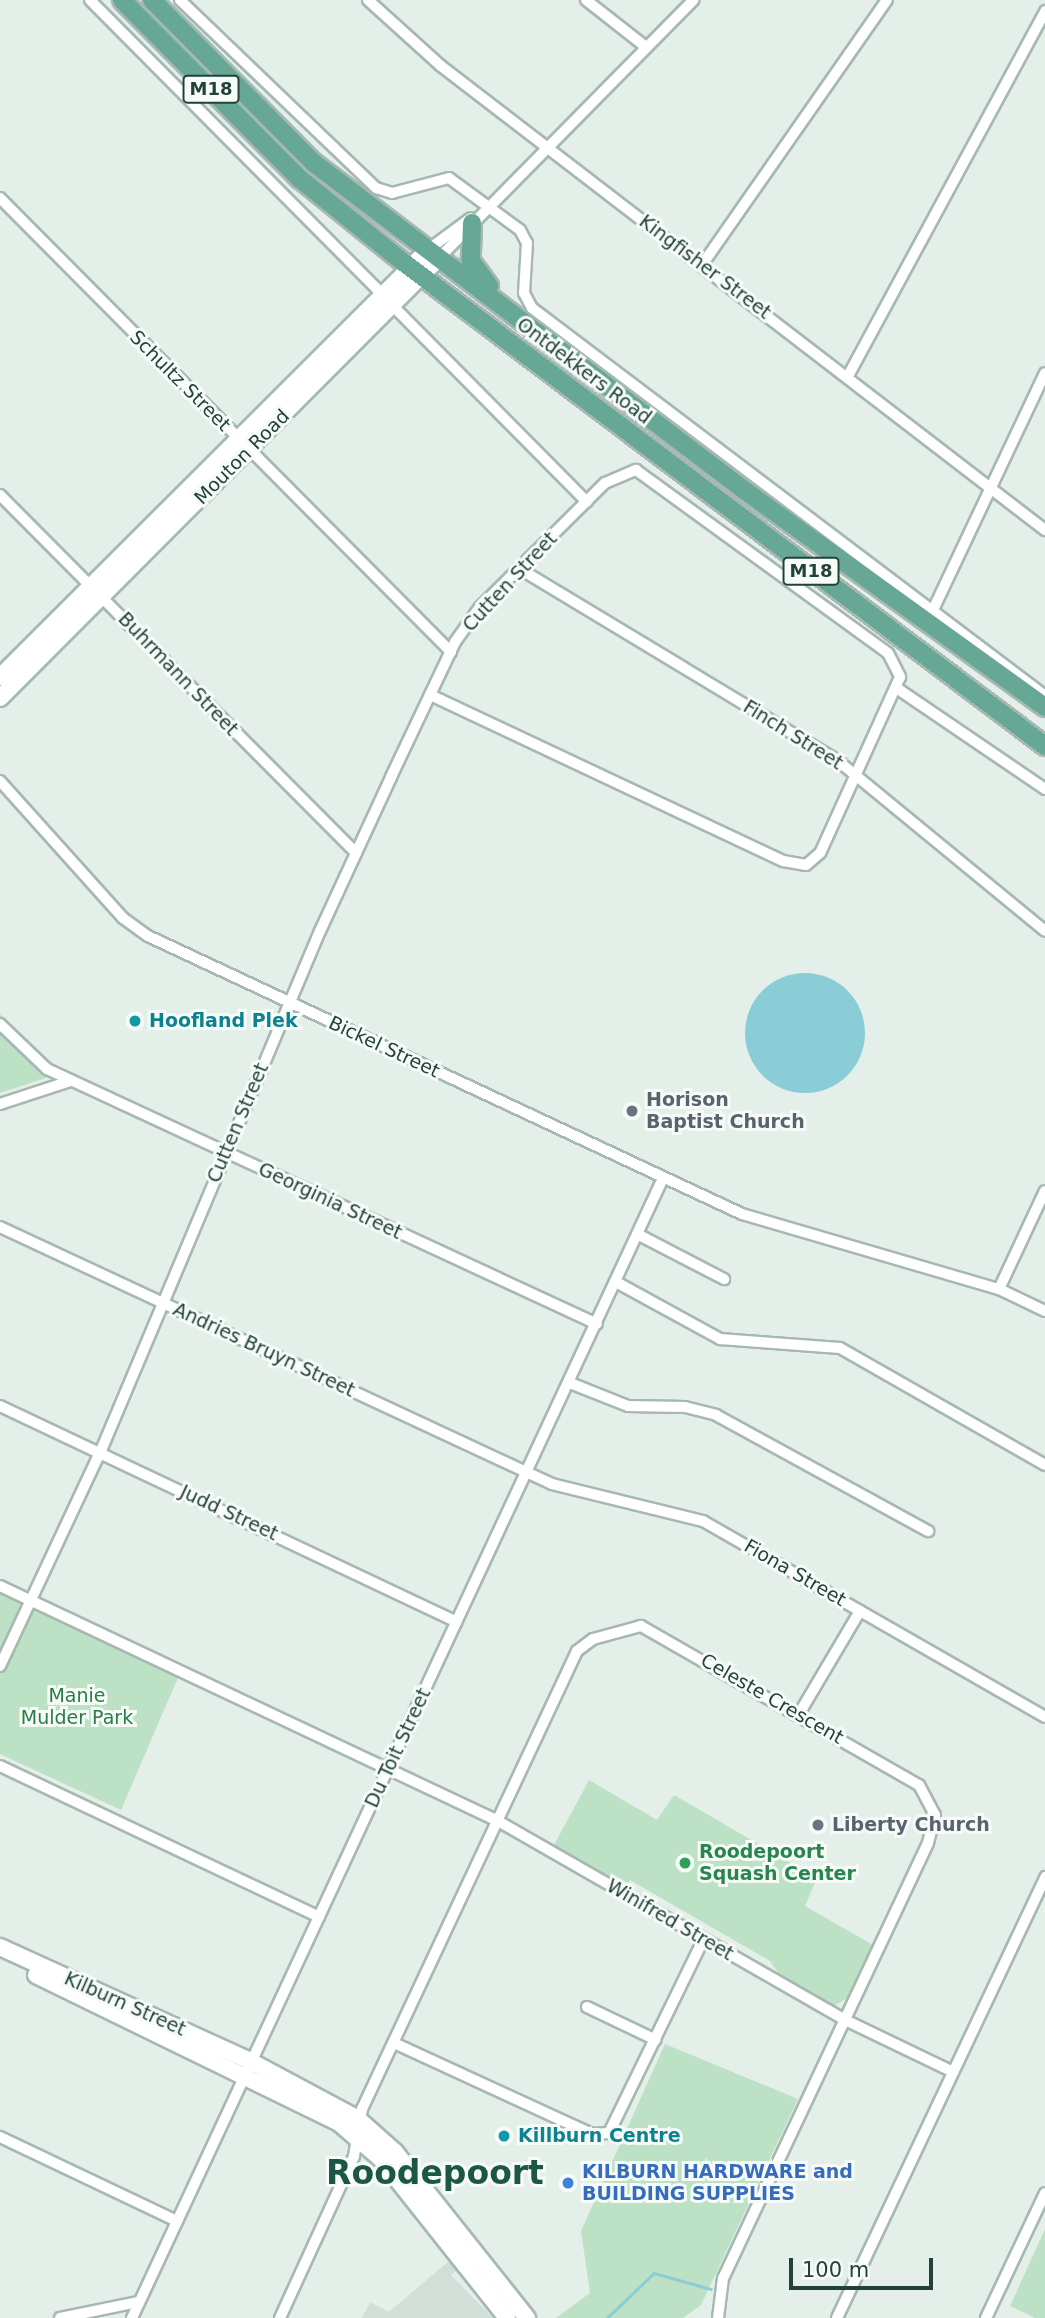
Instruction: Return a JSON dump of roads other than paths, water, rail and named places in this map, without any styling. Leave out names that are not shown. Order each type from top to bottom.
[{"type":"main road","name":"Ontdekkers Road","points":[[122,0],[300,179],[417,273],[1045,746]]},
{"type":"main road","name":"Ontdekkers Road","points":[[152,0],[314,163],[1045,707]]},
{"type":"main road","points":[[479,214],[475,269],[526,323]]},
{"type":"street","points":[[90,0],[587,502]]},
{"type":"street","name":"Ontdekkers Road","points":[[180,0],[376,188],[392,193],[445,177],[479,214],[526,237],[524,293],[534,310],[1045,696]]},
{"type":"street","name":"Kingfisher Street","points":[[368,0],[546,148],[848,376],[1045,530]]},
{"type":"street","points":[[586,0],[646,47]]},
{"type":"street","name":"Mouton Road","points":[[0,698],[97,592],[435,253],[479,214],[693,0]]},
{"type":"street","points":[[702,265],[887,0]]},
{"type":"street","points":[[848,376],[1045,11]]},
{"type":"street","name":"Schultz Street","points":[[0,198],[451,652]]},
{"type":"street","points":[[932,612],[1045,373]]},
{"type":"street","name":"Cutten Street","points":[[0,1666],[100,1453],[289,1002],[356,853],[451,652],[480,607],[617,474],[630,469],[650,475],[888,653],[899,671],[898,689]]},
{"type":"street","name":"Buhrmann Street","points":[[0,495],[356,853]]},
{"type":"street","name":"Finch Street","points":[[520,569],[856,775],[1045,931]]},
{"type":"street","name":"Mouton Road","points":[[0,677],[97,592]]},
{"type":"street","points":[[430,695],[783,861],[811,863],[898,689],[1045,789]]},
{"type":"street","name":"Bickel Street","points":[[0,781],[130,924],[663,1178],[757,1219],[999,1289],[1045,1311]]},
{"type":"street","name":"Georginia Street","points":[[0,1024],[37,1063],[70,1081],[597,1324]]},
{"type":"street","points":[[0,1104],[70,1081]]},
{"type":"street","name":"Du Toit Street","points":[[132,2318],[247,2067],[639,1235],[663,1178]]},
{"type":"street","points":[[999,1289],[1044,1194]]},
{"type":"street","name":"Andries Bruyn Street","points":[[0,1227],[527,1473]]},
{"type":"street","points":[[639,1235],[724,1279]]},
{"type":"street","points":[[616,1282],[720,1339],[840,1348],[1045,1465]]},
{"type":"street","points":[[570,1383],[628,1406],[685,1407],[716,1415],[928,1531]]},
{"type":"street","name":"Judd Street","points":[[0,1406],[457,1622]]},
{"type":"street","name":"Fiona Street","points":[[527,1473],[577,1493],[704,1521],[1045,1717]]},
{"type":"street","name":"Winifred Street","points":[[0,1586],[498,1821],[845,2020],[951,2071]]},
{"type":"street","points":[[799,1714],[860,1611]]},
{"type":"street","name":"Celeste Crescent","points":[[280,2318],[354,2156],[358,2119],[577,1651],[593,1639],[648,1628],[919,1785],[935,1815],[845,2020],[723,2278],[718,2318]]},
{"type":"street","points":[[0,1766],[319,1917]]},
{"type":"street","points":[[837,2318],[951,2071],[1045,1877]]},
{"type":"street","points":[[394,2043],[592,2134],[609,2133],[618,2123],[703,1940]]},
{"type":"street","name":"Kilburn Street","points":[[0,1947],[39,1971],[247,2067]]},
{"type":"street","name":"Kilburn Street","points":[[0,1959],[39,1971]]},
{"type":"street","points":[[587,2007],[656,2040]]},
{"type":"street","points":[[247,2067],[358,2119],[395,2152],[527,2318]]},
{"type":"street","points":[[247,2067],[357,2137],[398,2179],[507,2318]]},
{"type":"street","points":[[0,2137],[177,2221]]},
{"type":"street","points":[[986,2318],[1045,2193]]},
{"type":"street","points":[[60,2318],[138,2302]]},
{"type":"water","points":[[805,973],[828,978],[847,991],[860,1010],[865,1033],[860,1056],[847,1075],[828,1088],[805,1093],[782,1088],[763,1075],[750,1056],[745,1033],[750,1010],[763,991],[782,978]]},
{"type":"waterway","points":[[607,2318],[654,2273],[711,2289]]},
{"type":"place","name":"Hoofland Plek","points":[[135,1021]]},
{"type":"place","name":"Horison Baptist Church","points":[[632,1111]]},
{"type":"place","name":"Liberty Church","points":[[818,1825]]},
{"type":"place","name":"Roodepoort Squash Center","points":[[685,1863]]},
{"type":"place","name":"Killburn Centre","points":[[504,2136]]},
{"type":"place","name":"KILBURN HARDWARE and BUILDING SUPPLIES","points":[[568,2183]]},
{"type":"district","name":"Roodepoort","points":[[435,2173]]},
{"type":"park label","name":"Manie Mulder Park","points":[[77,1707]]}]
